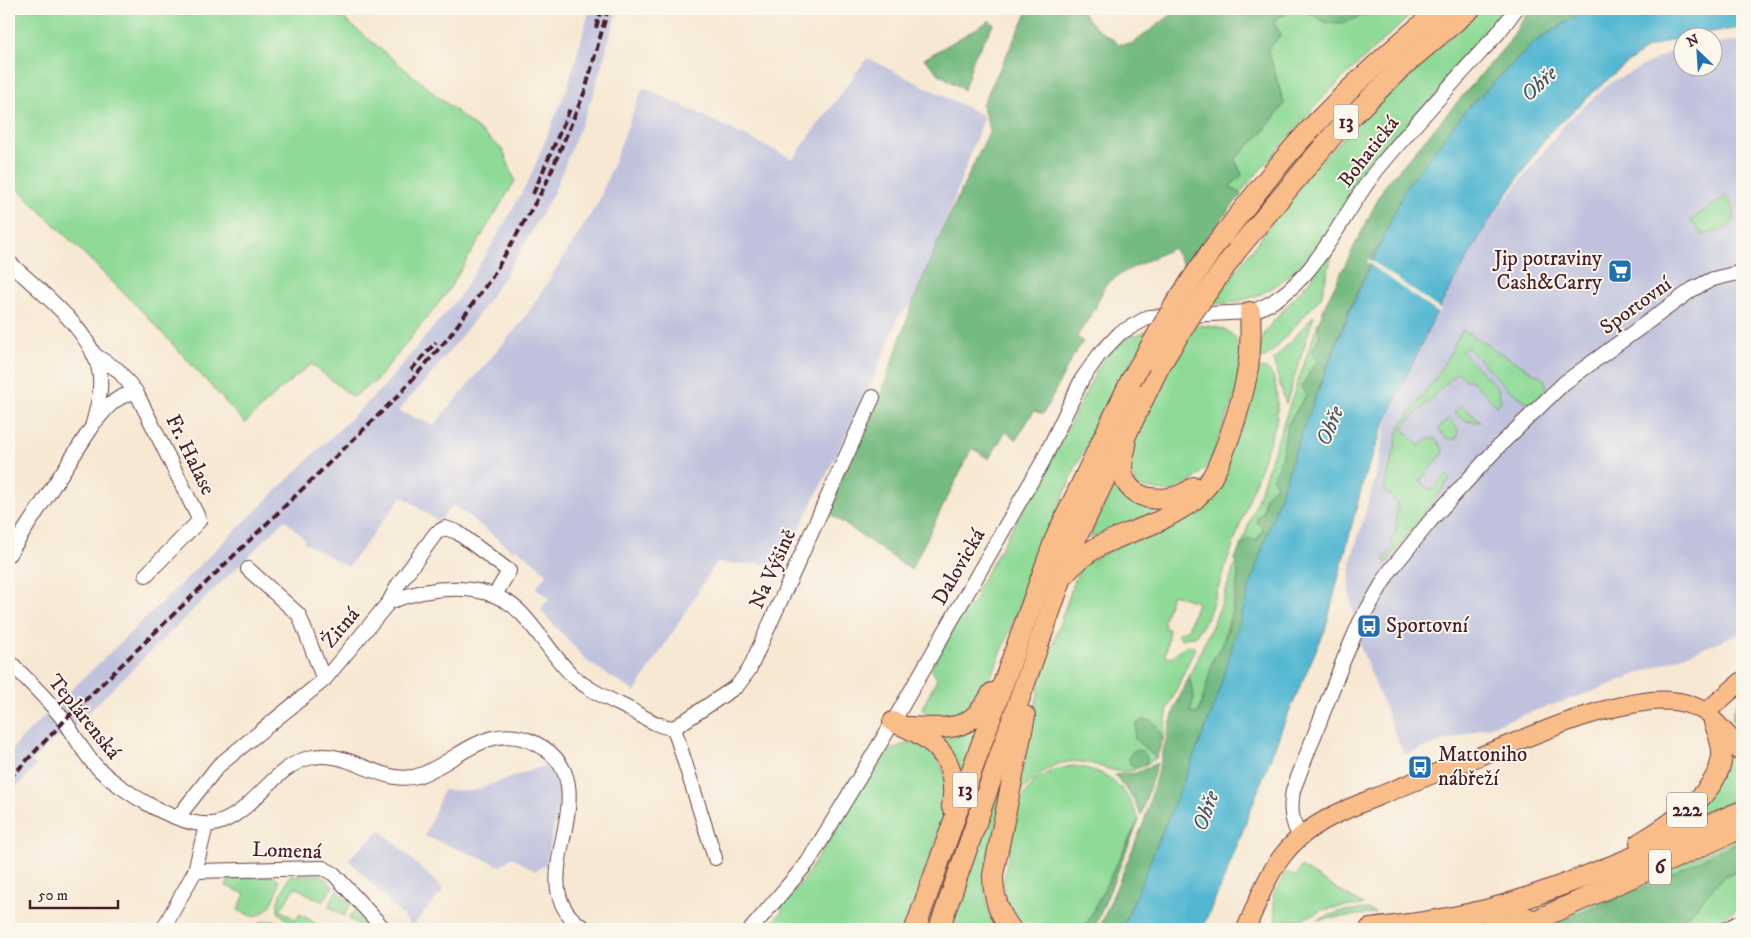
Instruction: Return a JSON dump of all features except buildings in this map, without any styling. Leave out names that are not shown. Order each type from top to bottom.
[{"type":"highway","name":"13","points":[[915,929],[1055,539],[1131,380],[1174,306],[1211,251],[1261,187],[1319,120],[1388,52],[1440,9]]},
{"type":"highway","name":"13","points":[[939,929],[1031,672],[1074,543],[1159,367],[1191,315],[1237,250],[1334,134],[1404,65],[1470,9]]},
{"type":"highway","points":[[1063,576],[1087,553],[1114,537],[1159,521],[1194,500],[1208,484],[1223,454],[1244,395],[1250,358],[1250,312]]},
{"type":"highway","points":[[1128,428],[1122,469],[1124,477],[1136,492],[1148,498],[1168,499],[1187,493],[1201,481],[1223,454]]},
{"type":"highway","points":[[901,725],[949,728],[962,726],[987,703],[1015,651]]},
{"type":"highway","points":[[1011,929],[1002,916],[993,886],[996,860],[1010,796],[1031,672]]},
{"type":"highway","points":[[1710,717],[1742,752]]},
{"type":"highway","name":"222","points":[[1605,868],[1686,812],[1704,792],[1716,773],[1722,752],[1710,717]]},
{"type":"highway","points":[[901,725],[935,744],[946,758],[952,774],[954,788],[943,851]]},
{"type":"highway","name":"6","points":[[1370,929],[1427,923],[1522,900],[1742,811]]},
{"type":"highway","name":"6","points":[[1489,929],[1576,903],[1742,828]]},
{"type":"highway","points":[[1516,929],[1576,903]]},
{"type":"main road","points":[[1246,929],[1265,882],[1287,850],[1300,837],[1346,810],[1425,777],[1599,712],[1651,701],[1673,700],[1692,704],[1710,717],[1742,681]]},
{"type":"street","name":"Bohatická","points":[[1250,312],[1265,307],[1281,298],[1297,284],[1378,168],[1499,32],[1516,9]]},
{"type":"street","points":[[9,262],[80,330],[93,354],[100,371],[99,402],[92,427]]},
{"type":"street","name":"Sportovní","points":[[1300,837],[1293,824],[1290,807],[1294,790],[1360,622],[1389,572],[1431,520],[1485,461],[1564,383],[1693,289],[1713,279],[1742,272]]},
{"type":"street","name":"Dalovická","points":[[751,929],[808,862],[901,725],[1043,461],[1082,379],[1105,348],[1128,327],[1149,316],[1250,312]]},
{"type":"street","points":[[9,554],[92,427],[110,403],[120,396],[136,392],[118,370],[93,354]]},
{"type":"street","name":"Fr. Halase","points":[[136,392],[199,521],[146,575]]},
{"type":"street","name":"Na Výšině","points":[[674,728],[736,686],[749,670],[873,398]]},
{"type":"street","name":"Žitná","points":[[178,817],[218,766],[324,680],[389,602],[398,585],[436,533],[445,528],[457,532],[509,571],[495,595]]},
{"type":"street","points":[[248,570],[299,615],[324,680]]},
{"type":"street","points":[[389,602],[421,592],[448,589],[495,595],[510,602],[523,614],[573,677],[606,698],[663,727],[674,728],[715,858]]},
{"type":"street","name":"Teplárenská","points":[[9,661],[59,715],[94,764],[109,779],[154,808],[206,825]]},
{"type":"street","points":[[163,929],[195,871],[206,825],[213,825],[232,817],[293,765],[311,757],[328,755],[392,777],[408,778],[423,774],[484,740],[502,735],[521,738],[535,743],[555,759],[569,784],[571,800],[558,858],[557,888],[570,917],[586,929]]},
{"type":"street","name":"Lomená","points":[[195,871],[323,868],[334,874],[384,929]]},
{"type":"street","points":[[1727,929],[1742,921]]},
{"type":"shaded area","points":[[590,9],[618,9],[593,95],[554,192],[518,255],[479,314],[432,373],[398,411],[434,425],[524,319],[598,203],[643,87],[793,159],[867,58],[984,116],[944,227],[912,305],[900,314],[869,389],[782,564],[716,563],[635,692],[588,662],[540,610],[549,598],[536,588],[547,573],[516,548],[513,551],[453,504],[439,522],[402,496],[348,567],[303,542],[305,539],[285,520],[62,738],[54,738],[31,762],[36,766],[9,795],[9,753],[20,740],[385,385],[458,298],[495,240],[529,180],[568,86]]},
{"type":"shaded area","points":[[1742,41],[1742,633],[1591,692],[1404,755],[1361,649],[1349,591],[1351,561],[1375,479],[1388,416],[1435,315],[1487,224],[1568,120],[1610,83],[1674,50],[1674,78],[1724,78],[1724,42]]},
{"type":"shaded area","points":[[546,765],[562,785],[546,864],[535,871],[512,857],[501,866],[425,836],[443,790],[472,791]]},
{"type":"shaded area","points":[[381,830],[444,890],[412,926],[348,859]]},
{"type":"green space","points":[[9,9],[332,9],[503,150],[515,181],[446,294],[376,381],[353,397],[311,364],[283,387],[245,423],[144,313],[9,180]]},
{"type":"green space","points":[[1029,9],[1080,9],[1094,26],[1119,44],[1132,44],[1179,9],[1294,9],[1273,21],[1281,34],[1268,50],[1284,104],[1264,131],[1235,159],[1242,175],[1229,187],[1242,194],[1201,245],[1186,269],[1173,248],[1124,272],[1105,285],[1095,309],[1077,336],[1083,342],[1073,356],[1043,414],[1034,411],[1016,440],[1006,431],[989,459],[972,448],[911,570],[826,511],[879,400],[912,305],[944,227],[990,130],[982,105]]},
{"type":"green space","points":[[1294,9],[1311,12],[1327,22],[1370,14],[1380,9],[1417,9],[1327,93],[1240,193],[1229,187],[1242,175],[1235,159],[1264,131],[1284,104],[1268,50],[1273,21]]},
{"type":"green space","points":[[1302,9],[1380,9],[1344,23],[1327,23]]},
{"type":"green space","points":[[1483,9],[1508,9],[1498,25],[1388,149],[1304,261],[1284,280],[1262,293],[1238,301],[1211,304],[1311,171],[1398,82]]},
{"type":"green space","points":[[1529,9],[1587,9],[1535,42],[1465,111],[1374,254],[1349,310],[1302,431],[1258,562],[1213,710],[1122,929],[1099,929],[1144,822],[1175,707],[1189,677],[1194,697],[1190,712],[1198,714],[1212,662],[1222,645],[1235,602],[1238,578],[1235,559],[1241,545],[1249,539],[1257,541],[1263,529],[1256,521],[1263,513],[1265,497],[1276,485],[1273,478],[1281,460],[1287,426],[1306,396],[1301,387],[1317,361],[1312,352],[1320,335],[1318,323],[1328,299],[1384,187],[1509,42]]},
{"type":"green space","points":[[989,21],[994,24],[974,57],[964,90],[939,74],[924,59]]},
{"type":"green space","points":[[1726,196],[1734,213],[1734,219],[1731,224],[1719,231],[1702,235],[1691,220]]},
{"type":"green space","points":[[1335,244],[1321,297],[1273,351],[1265,358],[1260,358],[1258,354],[1264,334],[1309,281]]},
{"type":"green space","points":[[1314,315],[1286,404],[1273,361]]},
{"type":"green space","points":[[1318,323],[1320,335],[1312,352],[1317,361],[1315,367],[1309,371],[1306,395],[1287,426],[1281,460],[1273,478],[1276,485],[1265,497],[1263,513],[1257,517],[1263,529],[1239,568],[1232,609],[1222,646],[1213,660],[1212,672],[1198,714],[1190,712],[1194,697],[1189,677],[1220,608]]},
{"type":"green space","points":[[1196,325],[1216,327],[1233,335],[1238,348],[1241,348],[1238,388],[1211,459],[1195,479],[1171,492],[1138,487],[1128,462],[1129,449],[1144,413]]},
{"type":"green space","points":[[1151,329],[1105,406],[1073,473],[995,668],[980,696],[965,716],[931,719],[922,709],[937,679],[931,668],[967,605],[970,607],[978,596],[975,593],[1051,461],[1103,359],[1133,332],[1135,336]]},
{"type":"green space","points":[[1462,330],[1544,379],[1546,389],[1532,403],[1528,403],[1508,389],[1467,347],[1462,352],[1498,388],[1501,401],[1497,406],[1470,379],[1467,381],[1458,372],[1402,428],[1420,446],[1429,438],[1432,440],[1435,438],[1443,449],[1441,456],[1420,481],[1431,491],[1446,475],[1450,479],[1386,563],[1384,560],[1393,547],[1391,538],[1396,533],[1397,502],[1384,491],[1400,427],[1438,375]]},
{"type":"green space","points":[[1261,368],[1272,374],[1275,382],[1277,400],[1276,423],[1207,619],[1195,636],[1181,639],[1177,634],[1188,629],[1197,602],[1172,594],[1163,623],[1165,624],[1164,628],[1169,629],[1165,656],[1172,658],[1180,649],[1189,645],[1195,648],[1168,708],[1163,742],[1160,731],[1136,724],[1135,739],[1156,758],[1145,765],[1146,758],[1131,765],[1138,768],[1122,772],[1084,762],[1062,763],[1043,772],[1018,796],[1040,681],[1076,577],[1083,565],[1129,540],[1134,542],[1165,532],[1241,430],[1254,392],[1257,372]]},
{"type":"green space","points":[[1462,405],[1480,422],[1467,421],[1454,413]]},
{"type":"green space","points":[[1449,418],[1458,430],[1457,438],[1454,439],[1446,438],[1438,429]]},
{"type":"green space","points":[[1117,484],[1172,505],[1090,538],[1111,485]]},
{"type":"green space","points":[[1069,528],[931,929],[925,929]]},
{"type":"green space","points":[[1742,695],[1742,709],[1740,711],[1742,742],[1734,724],[1733,713]]},
{"type":"green space","points":[[1143,720],[1151,720],[1160,733],[1161,743],[1156,758],[1135,739],[1136,724]]},
{"type":"green space","points":[[977,729],[962,774],[938,736]]},
{"type":"green space","points":[[1014,741],[984,883],[988,910],[998,929],[948,929]]},
{"type":"green space","points":[[913,743],[927,748],[938,760],[948,791],[944,818],[903,929],[766,929],[783,910],[780,906],[803,881],[871,772],[885,754],[901,745]]},
{"type":"green space","points":[[1728,747],[1742,760],[1742,803],[1680,827]]},
{"type":"green space","points":[[1138,750],[1144,753],[1147,759],[1144,765],[1138,768],[1132,765],[1129,759],[1132,753]]},
{"type":"green space","points":[[1157,763],[1141,815],[1133,798],[1115,775],[1136,773]]},
{"type":"green space","points":[[1072,766],[1097,771],[1114,782],[1128,798],[1139,820],[1084,929],[1025,929],[1006,905],[1003,884],[1018,804],[1035,780],[1053,770]]},
{"type":"green space","points":[[1139,820],[1094,929],[1084,929]]},
{"type":"green space","points":[[1742,837],[1742,906],[1704,929],[1533,929]]},
{"type":"green space","points":[[1742,840],[1742,868],[1723,877],[1685,919],[1662,929],[1631,929],[1629,923],[1615,929],[1543,929],[1644,887]]},
{"type":"green space","points":[[1301,867],[1363,905],[1323,910],[1303,919],[1276,922],[1273,895],[1286,872],[1295,877]]},
{"type":"green space","points":[[274,875],[279,880],[277,892],[268,909],[263,913],[251,916],[238,910],[245,894],[226,886],[229,879]]},
{"type":"green space","points":[[290,875],[321,875],[333,886],[323,902],[295,887],[280,910],[296,920],[300,914],[325,929],[291,929],[293,926],[278,912],[278,901]]},
{"type":"green space","points":[[337,890],[351,904],[344,916],[328,906]]},
{"type":"green space","points":[[355,909],[368,922],[371,929],[358,929],[360,926],[349,919]]},
{"type":"green space","points":[[1368,909],[1375,913],[1317,920],[1342,911]]},
{"type":"green space","points":[[277,921],[289,929],[254,929],[259,923]]},
{"type":"water","name":"Ohře","points":[[1587,9],[1742,9],[1742,28],[1724,30],[1724,28],[1674,28],[1674,39],[1648,48],[1617,71],[1549,133],[1487,224],[1435,315],[1388,416],[1364,478],[1325,630],[1284,723],[1226,874],[1202,929],[1122,929],[1213,710],[1257,564],[1302,431],[1350,310],[1406,187],[1465,111],[1535,42]]},
{"type":"pier","points":[[1369,259],[1441,310],[1439,314],[1367,262]]},
{"type":"railway","points":[[596,28],[601,9]]},
{"type":"railway","points":[[9,779],[69,716],[398,396],[449,337],[492,277],[545,186],[585,91],[608,9]]},
{"type":"railway","points":[[533,194],[570,109]]},
{"type":"railway","points":[[411,370],[436,342]]},
{"type":"place","name":"Jip potraviny Cash&Carry","points":[[1620,271]]},
{"type":"place","name":"Sportovní","points":[[1369,626]]},
{"type":"place","name":"Mattoniho nábřeží","points":[[1420,767]]}]
